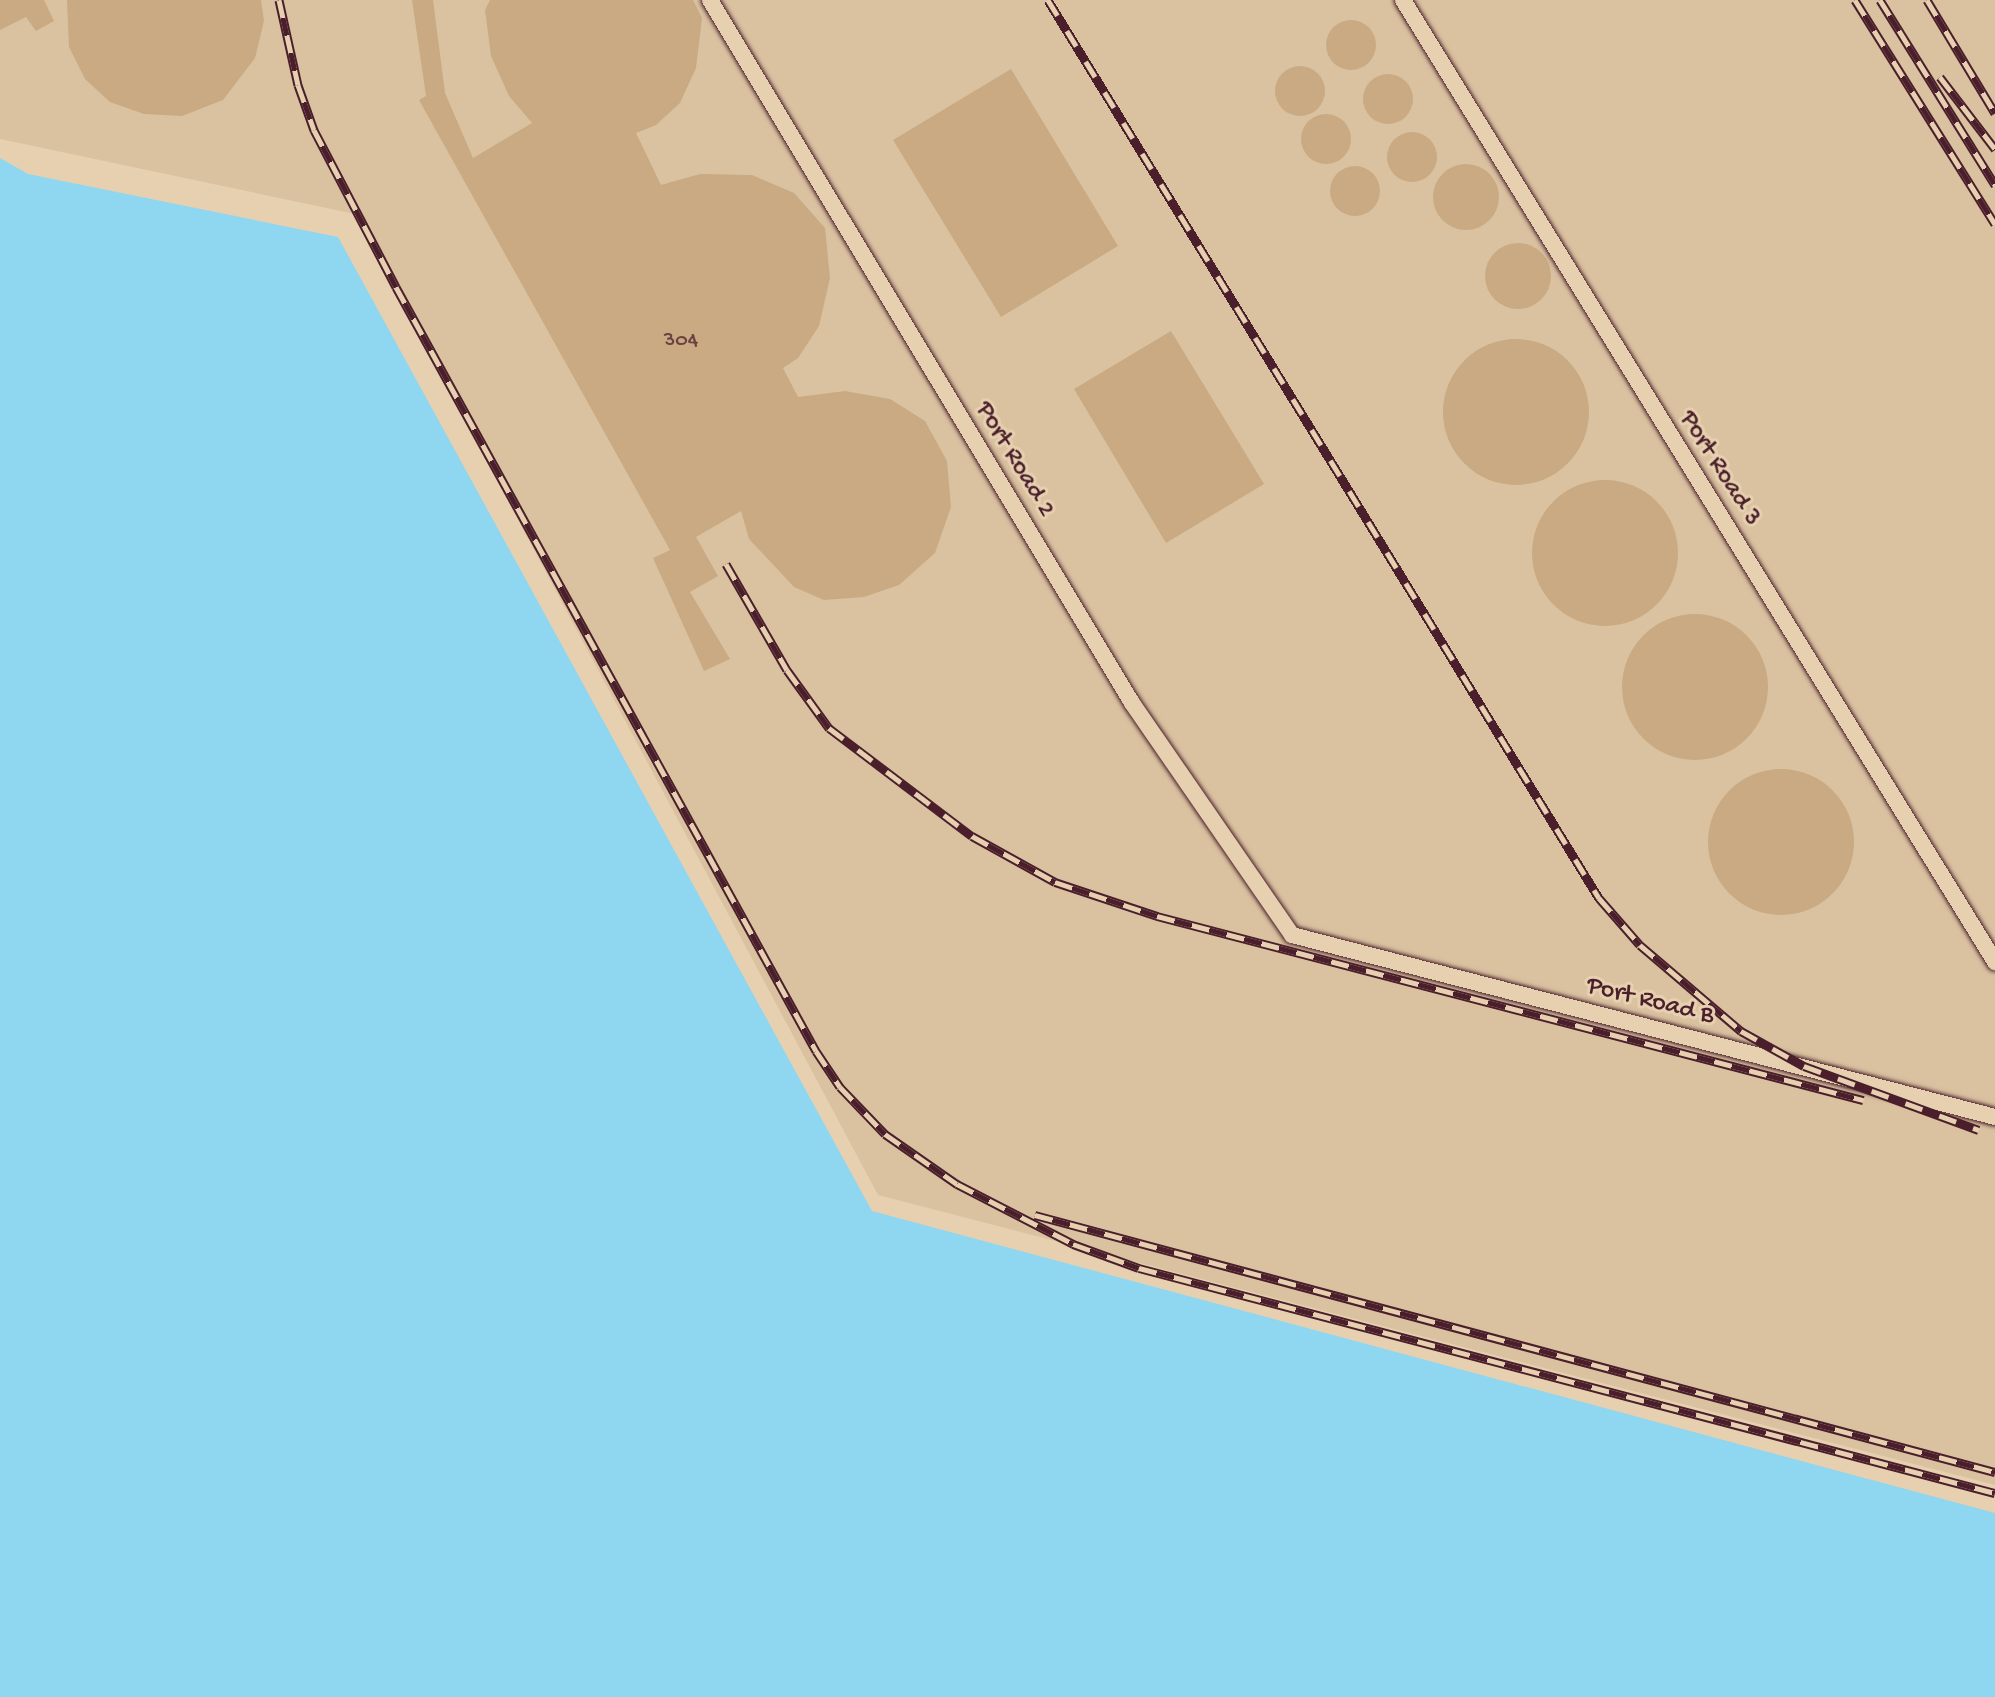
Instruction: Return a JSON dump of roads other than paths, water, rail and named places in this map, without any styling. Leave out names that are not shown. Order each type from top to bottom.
[{"type":"lane","name":"Port Road 2","points":[[710,0],[1132,703],[1292,935]]},
{"type":"lane","name":"Port Road 3","points":[[1403,0],[1995,962]]},
{"type":"lane","name":"Port Road B","points":[[1292,935],[1995,1117]]},
{"type":"water","points":[[0,158],[28,174],[338,237],[872,1211],[1995,1513],[1995,1697],[0,1697]]},
{"type":"railway","points":[[279,0],[298,85],[314,130],[396,287],[816,1051],[840,1087],[885,1134],[957,1184],[1073,1244],[1139,1268],[1995,1493]]},
{"type":"railway","points":[[1048,0],[1599,898],[1640,945],[1741,1031],[1804,1066],[1979,1130]]},
{"type":"railway","points":[[1855,0],[1995,224]]},
{"type":"railway","points":[[1880,0],[1995,185]]},
{"type":"railway","points":[[1927,0],[1995,113]]},
{"type":"railway","points":[[1940,77],[1995,149]]},
{"type":"railway","points":[[726,564],[787,670],[829,728],[972,836],[1055,882],[1157,916],[1863,1100]]},
{"type":"railway","points":[[1035,1215],[1995,1472]]}]
